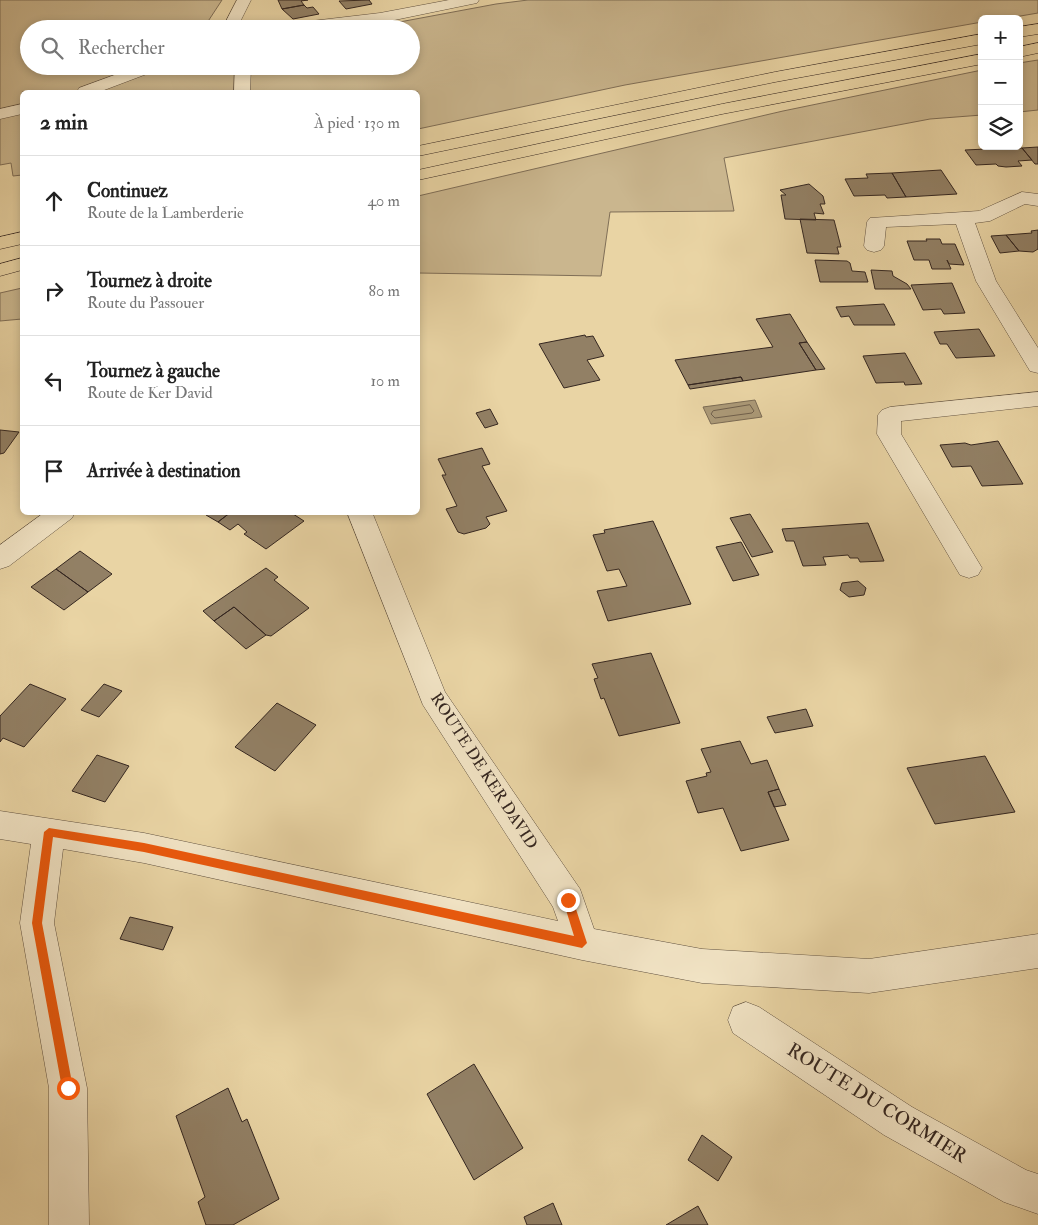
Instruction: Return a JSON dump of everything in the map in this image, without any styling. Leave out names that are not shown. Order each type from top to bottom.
[{"type":"highway","points":[[1023,31],[1038,29]]},
{"type":"highway","points":[[420,151],[775,77],[978,40]]},
{"type":"highway","points":[[1023,51],[1038,48]]},
{"type":"highway","points":[[420,175],[722,109],[978,60]]},
{"type":"highway","points":[[0,243],[20,238]]},
{"type":"highway","points":[[0,270],[20,265]]},
{"type":"street","points":[[234,20],[244,0]]},
{"type":"street","points":[[363,20],[472,0]]},
{"type":"street","points":[[90,90],[130,75]]},
{"type":"street","points":[[242,75],[242,90]]},
{"type":"street","points":[[0,114],[20,109]]},
{"type":"street","points":[[874,246],[877,222],[983,217],[1022,198],[1038,200]]},
{"type":"street","points":[[964,218],[986,281],[1038,366]]},
{"type":"street","points":[[970,568],[889,434],[890,415],[1038,399]]},
{"type":"street","points":[[0,559],[59,515]]},
{"type":"street","name":"ROUTE DE KER DAVID","points":[[360,515],[433,697],[568,900],[582,943]]},
{"type":"street","points":[[0,825],[154,850],[582,943],[702,966],[869,976],[1036,957]]},
{"type":"street","points":[[49,832],[37,923],[68,1088],[69,1225]]},
{"type":"street","name":"ROUTE DU CORMIER","points":[[746,1020],[898,1121],[1018,1188],[1038,1194]]},
{"type":"shaded area","points":[[0,0],[222,0],[209,20],[20,20],[20,75],[420,75],[420,20],[410,20],[528,0],[1038,0],[1038,13],[1023,16],[978,15],[978,23],[625,85],[420,129],[420,90],[20,90],[20,175],[13,176],[11,163],[0,165]]},
{"type":"shaded area","points":[[1038,60],[1038,110],[1023,112],[1023,62]]},
{"type":"shaded area","points":[[978,71],[978,115],[930,119],[724,158],[734,211],[610,212],[601,276],[420,273],[420,196],[783,111]]},
{"type":"shaded area","points":[[20,288],[20,319],[0,321],[0,293]]},
{"type":"water","points":[[755,400],[762,417],[711,424],[703,407]]},
{"type":"building","points":[[278,0],[308,0],[301,1],[304,5],[282,9]]},
{"type":"building","points":[[369,0],[372,4],[346,9],[339,1]]},
{"type":"building","points":[[304,5],[307,8],[313,7],[319,14],[293,19],[282,9]]},
{"type":"building","points":[[1038,147],[1038,164],[1035,164],[1023,148]]},
{"type":"building","points":[[1023,149],[1032,160],[1018,161],[1022,166],[976,165],[965,150]]},
{"type":"building","points":[[941,170],[957,194],[906,197],[892,173]]},
{"type":"building","points":[[892,173],[906,197],[887,198],[885,195],[854,196],[845,179],[868,178],[866,174]]},
{"type":"building","points":[[809,184],[823,196],[825,204],[820,204],[824,214],[814,213],[816,220],[785,219],[781,195],[786,195],[780,190]]},
{"type":"building","points":[[800,219],[834,220],[841,247],[837,247],[839,254],[807,253]]},
{"type":"building","points":[[1038,230],[1038,249],[1033,252],[1019,251],[1006,235],[1032,233],[1031,231]]},
{"type":"building","points":[[1006,235],[1019,251],[1000,253],[991,236]]},
{"type":"building","points":[[926,239],[940,239],[942,244],[955,244],[964,265],[949,264],[947,260],[951,269],[932,269],[929,260],[914,260],[907,241],[927,241]]},
{"type":"building","points":[[815,260],[847,261],[850,263],[852,271],[865,272],[868,282],[820,282]]},
{"type":"building","points":[[871,270],[892,271],[893,276],[907,284],[911,289],[875,289]]},
{"type":"building","points":[[952,283],[965,313],[944,314],[941,309],[923,310],[911,285]]},
{"type":"building","points":[[884,304],[895,325],[854,325],[849,316],[841,317],[836,307]]},
{"type":"building","points":[[790,314],[807,342],[799,343],[816,370],[743,381],[741,377],[688,385],[675,360],[773,347],[756,319]]},
{"type":"building","points":[[979,329],[995,356],[956,358],[947,344],[940,344],[934,332]]},
{"type":"building","points":[[585,335],[586,337],[593,336],[604,356],[587,360],[600,380],[564,388],[539,344]]},
{"type":"building","points":[[807,342],[825,369],[816,370],[799,343]]},
{"type":"building","points":[[905,353],[922,384],[905,385],[904,382],[876,383],[863,356]]},
{"type":"building","points":[[741,377],[743,381],[690,389],[688,385]]},
{"type":"building","points":[[490,409],[498,424],[485,428],[476,413]]},
{"type":"building","points":[[0,430],[19,432],[4,453],[0,454]]},
{"type":"building","points":[[998,441],[1023,484],[982,486],[971,466],[952,467],[940,445],[965,443],[971,445]]},
{"type":"building","points":[[482,448],[490,464],[482,466],[507,511],[486,517],[490,524],[486,528],[464,534],[458,532],[446,509],[457,506],[442,475],[446,475],[438,459]]},
{"type":"building","points":[[750,514],[773,552],[752,557],[730,518]]},
{"type":"building","points":[[206,515],[227,515],[218,522]]},
{"type":"building","points":[[227,515],[295,515],[304,521],[266,549],[244,534],[247,532],[238,524],[230,530],[218,522]]},
{"type":"building","points":[[653,521],[691,604],[608,621],[597,591],[627,586],[619,569],[607,571],[593,535],[605,533],[604,530]]},
{"type":"building","points":[[868,523],[884,561],[860,562],[858,558],[850,558],[848,555],[823,557],[826,565],[803,566],[794,541],[786,541],[782,529]]},
{"type":"building","points":[[741,542],[759,575],[733,581],[716,547]]},
{"type":"building","points":[[80,551],[112,574],[88,592],[56,569]]},
{"type":"building","points":[[266,568],[278,577],[274,580],[309,608],[271,636],[266,635],[234,607],[214,621],[203,611]]},
{"type":"building","points":[[56,569],[88,592],[64,610],[31,587]]},
{"type":"building","points":[[858,581],[866,588],[864,595],[849,597],[840,590],[842,583]]},
{"type":"building","points":[[234,607],[266,635],[246,649],[214,621]]},
{"type":"building","points":[[651,653],[680,723],[619,736],[604,698],[601,699],[594,679],[598,678],[592,664]]},
{"type":"building","points":[[30,684],[66,699],[24,747],[3,738],[0,742],[0,716]]},
{"type":"building","points":[[104,684],[122,691],[99,717],[81,710]]},
{"type":"building","points":[[277,703],[316,725],[275,771],[235,747]]},
{"type":"building","points":[[806,709],[813,726],[775,733],[767,717]]},
{"type":"building","points":[[740,741],[751,764],[767,760],[779,789],[768,792],[789,840],[741,851],[723,808],[698,813],[686,781],[707,776],[706,773],[711,772],[701,749]]},
{"type":"building","points":[[97,755],[129,766],[105,802],[72,791]]},
{"type":"building","points":[[985,756],[1015,812],[935,824],[907,768]]},
{"type":"building","points":[[779,789],[786,805],[774,807],[768,792]]},
{"type":"building","points":[[130,917],[173,927],[163,950],[120,939]]},
{"type":"building","points":[[474,1064],[523,1148],[474,1180],[427,1094]]},
{"type":"building","points":[[228,1088],[242,1122],[247,1119],[279,1199],[233,1225],[206,1225],[198,1202],[205,1197],[176,1116]]},
{"type":"building","points":[[702,1135],[732,1157],[718,1181],[688,1160]]},
{"type":"building","points":[[553,1203],[562,1225],[527,1225],[524,1217]]},
{"type":"building","points":[[698,1206],[708,1225],[666,1225]]},
{"type":"route","points":[[68,1088],[37,923],[49,832],[144,848],[582,943],[568,900]]}]
